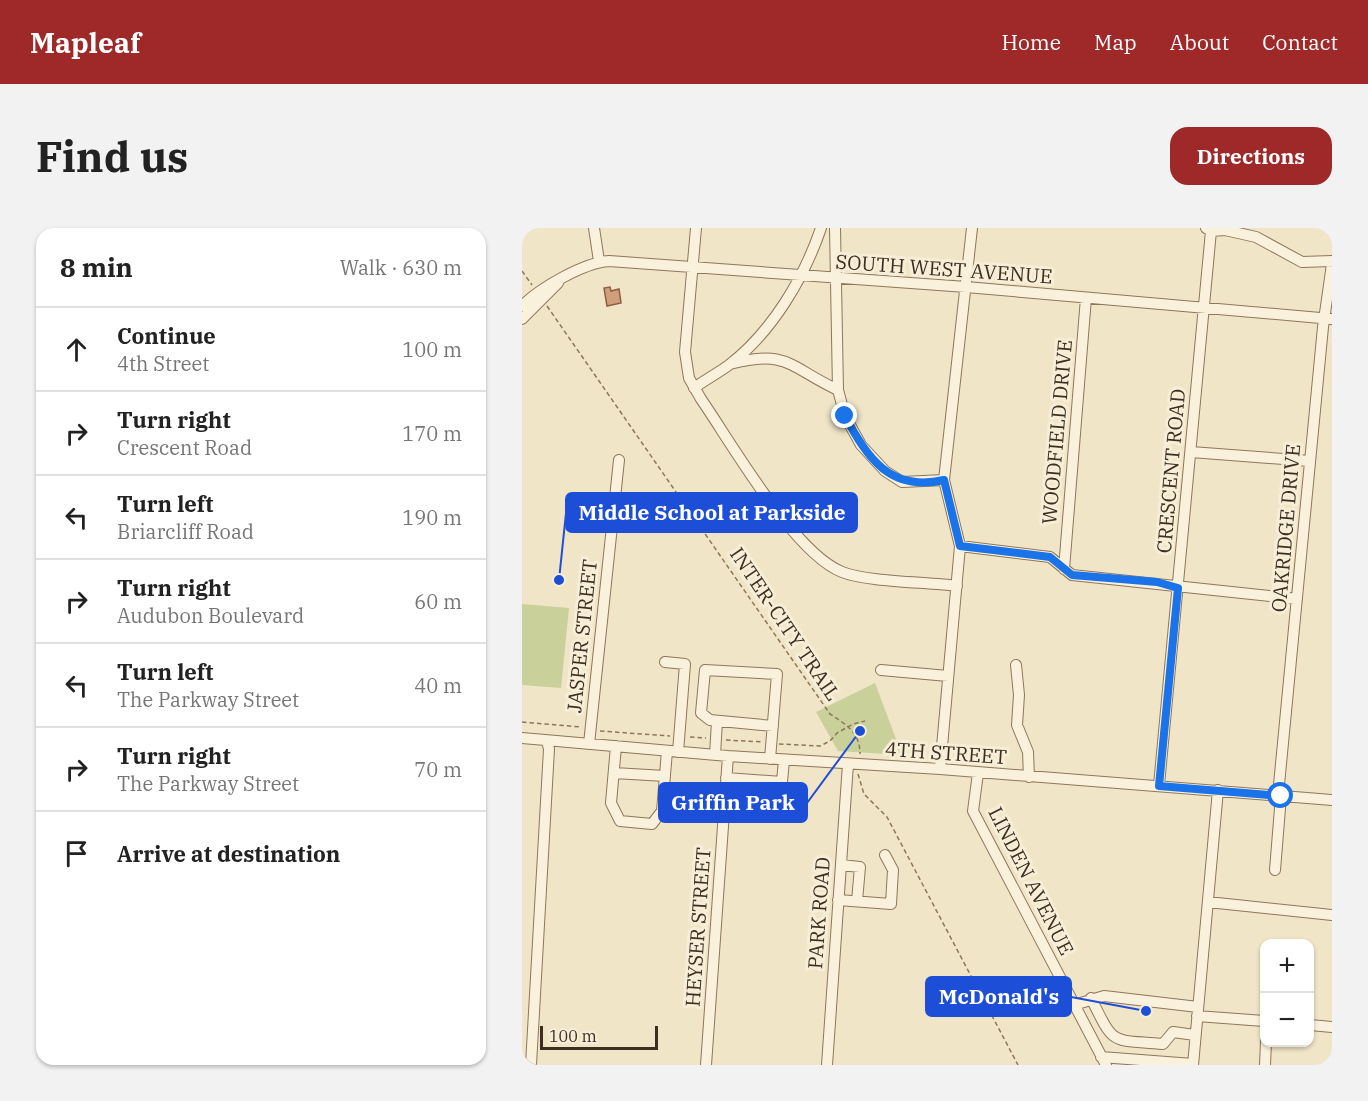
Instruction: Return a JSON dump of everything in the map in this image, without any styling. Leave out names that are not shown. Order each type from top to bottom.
[{"type":"street","points":[[594,228],[599,261]]},
{"type":"street","points":[[696,228],[685,351],[686,365],[694,388],[792,530],[819,559],[844,573],[957,586]]},
{"type":"street","points":[[694,388],[730,364],[766,326],[809,264],[821,228]]},
{"type":"street","points":[[835,228],[838,390],[845,416],[861,445],[885,471],[902,482],[944,480]]},
{"type":"street","points":[[940,769],[960,546],[944,480],[972,228]]},
{"type":"street","points":[[1208,230],[1225,230],[1256,237],[1302,262],[1332,263]]},
{"type":"street","name":"CRESCENT ROAD","points":[[1159,786],[1205,308],[1208,230]]},
{"type":"street","name":"SOUTH WEST AVENUE","points":[[558,282],[580,268],[599,261],[966,287],[1328,319]]},
{"type":"street","name":"OAKRIDGE DRIVE","points":[[1275,870],[1310,461],[1328,319],[1332,263]]},
{"type":"street","points":[[522,306],[542,288],[558,282]]},
{"type":"street","points":[[522,318],[558,282]]},
{"type":"street","name":"WOODFIELD DRIVE","points":[[1064,569],[1086,298]]},
{"type":"street","points":[[730,364],[764,357],[779,359],[838,390]]},
{"type":"street","points":[[1191,452],[1310,461]]},
{"type":"street","name":"JASPER STREET","points":[[589,744],[619,460]]},
{"type":"street","points":[[960,546],[1050,557],[1072,575],[1157,582],[1178,588],[1298,599]]},
{"type":"street","points":[[616,746],[611,803],[620,821],[652,824],[662,811],[665,776],[679,736],[686,664],[665,662]]},
{"type":"street","points":[[1016,665],[1019,695],[1017,725],[1028,752],[1029,777]]},
{"type":"street","points":[[770,759],[771,743],[773,726],[777,674],[705,670],[701,713],[710,720],[773,726]]},
{"type":"street","points":[[881,670],[948,676]]},
{"type":"street","points":[[715,755],[717,721]]},
{"type":"street","name":"4TH STREET","points":[[522,738],[728,756],[940,769],[1332,800]]},
{"type":"street","points":[[531,1065],[549,749],[547,741]]},
{"type":"street","name":"HEYSER STREET","points":[[706,1065],[728,756]]},
{"type":"street","points":[[726,778],[782,782],[784,760]]},
{"type":"street","name":"PARK ROAD","points":[[827,1065],[848,764]]},
{"type":"street","points":[[614,773],[665,776]]},
{"type":"street","name":"LINDEN AVENUE","points":[[978,773],[973,811],[1103,1061]]},
{"type":"street","points":[[1103,1061],[1193,1065],[1218,790]]},
{"type":"street","points":[[838,900],[891,904],[893,870],[885,855]]},
{"type":"street","points":[[841,865],[860,867],[857,901]]},
{"type":"street","points":[[1208,902],[1332,915]]},
{"type":"street","points":[[1074,1005],[1091,998],[1104,996],[1260,1021]]},
{"type":"street","points":[[1091,998],[1109,1035],[1116,1040],[1163,1044],[1173,1032],[1195,1035]]},
{"type":"street","points":[[1314,1025],[1332,1027]]},
{"type":"street","points":[[1265,1065],[1266,1047]]},
{"type":"path","points":[[522,271],[535,290]]},
{"type":"path","name":"INTER-CITY TRAIL","points":[[543,301],[830,714],[849,726],[859,744],[860,752]]},
{"type":"path","points":[[522,722],[591,727],[601,732],[820,746],[849,726],[865,721]]},
{"type":"path","points":[[858,773],[864,794],[887,818],[1018,1065]]},
{"type":"green space","points":[[522,604],[569,608],[561,688],[522,685]]},
{"type":"green space","points":[[875,683],[902,755],[838,751],[816,712]]},
{"type":"building","points":[[610,287],[611,291],[619,289],[621,303],[607,306],[604,288]]},
{"type":"place","name":"Middle School at Parkside","points":[[559,580]]},
{"type":"place","name":"Griffin Park","points":[[860,731]]},
{"type":"place","name":"McDonald's","points":[[1146,1011]]},
{"type":"route","points":[[845,416],[861,445],[885,471],[902,482],[944,480],[960,546],[1050,557],[1072,575],[1157,582],[1178,588],[1159,786],[1281,796]]}]
